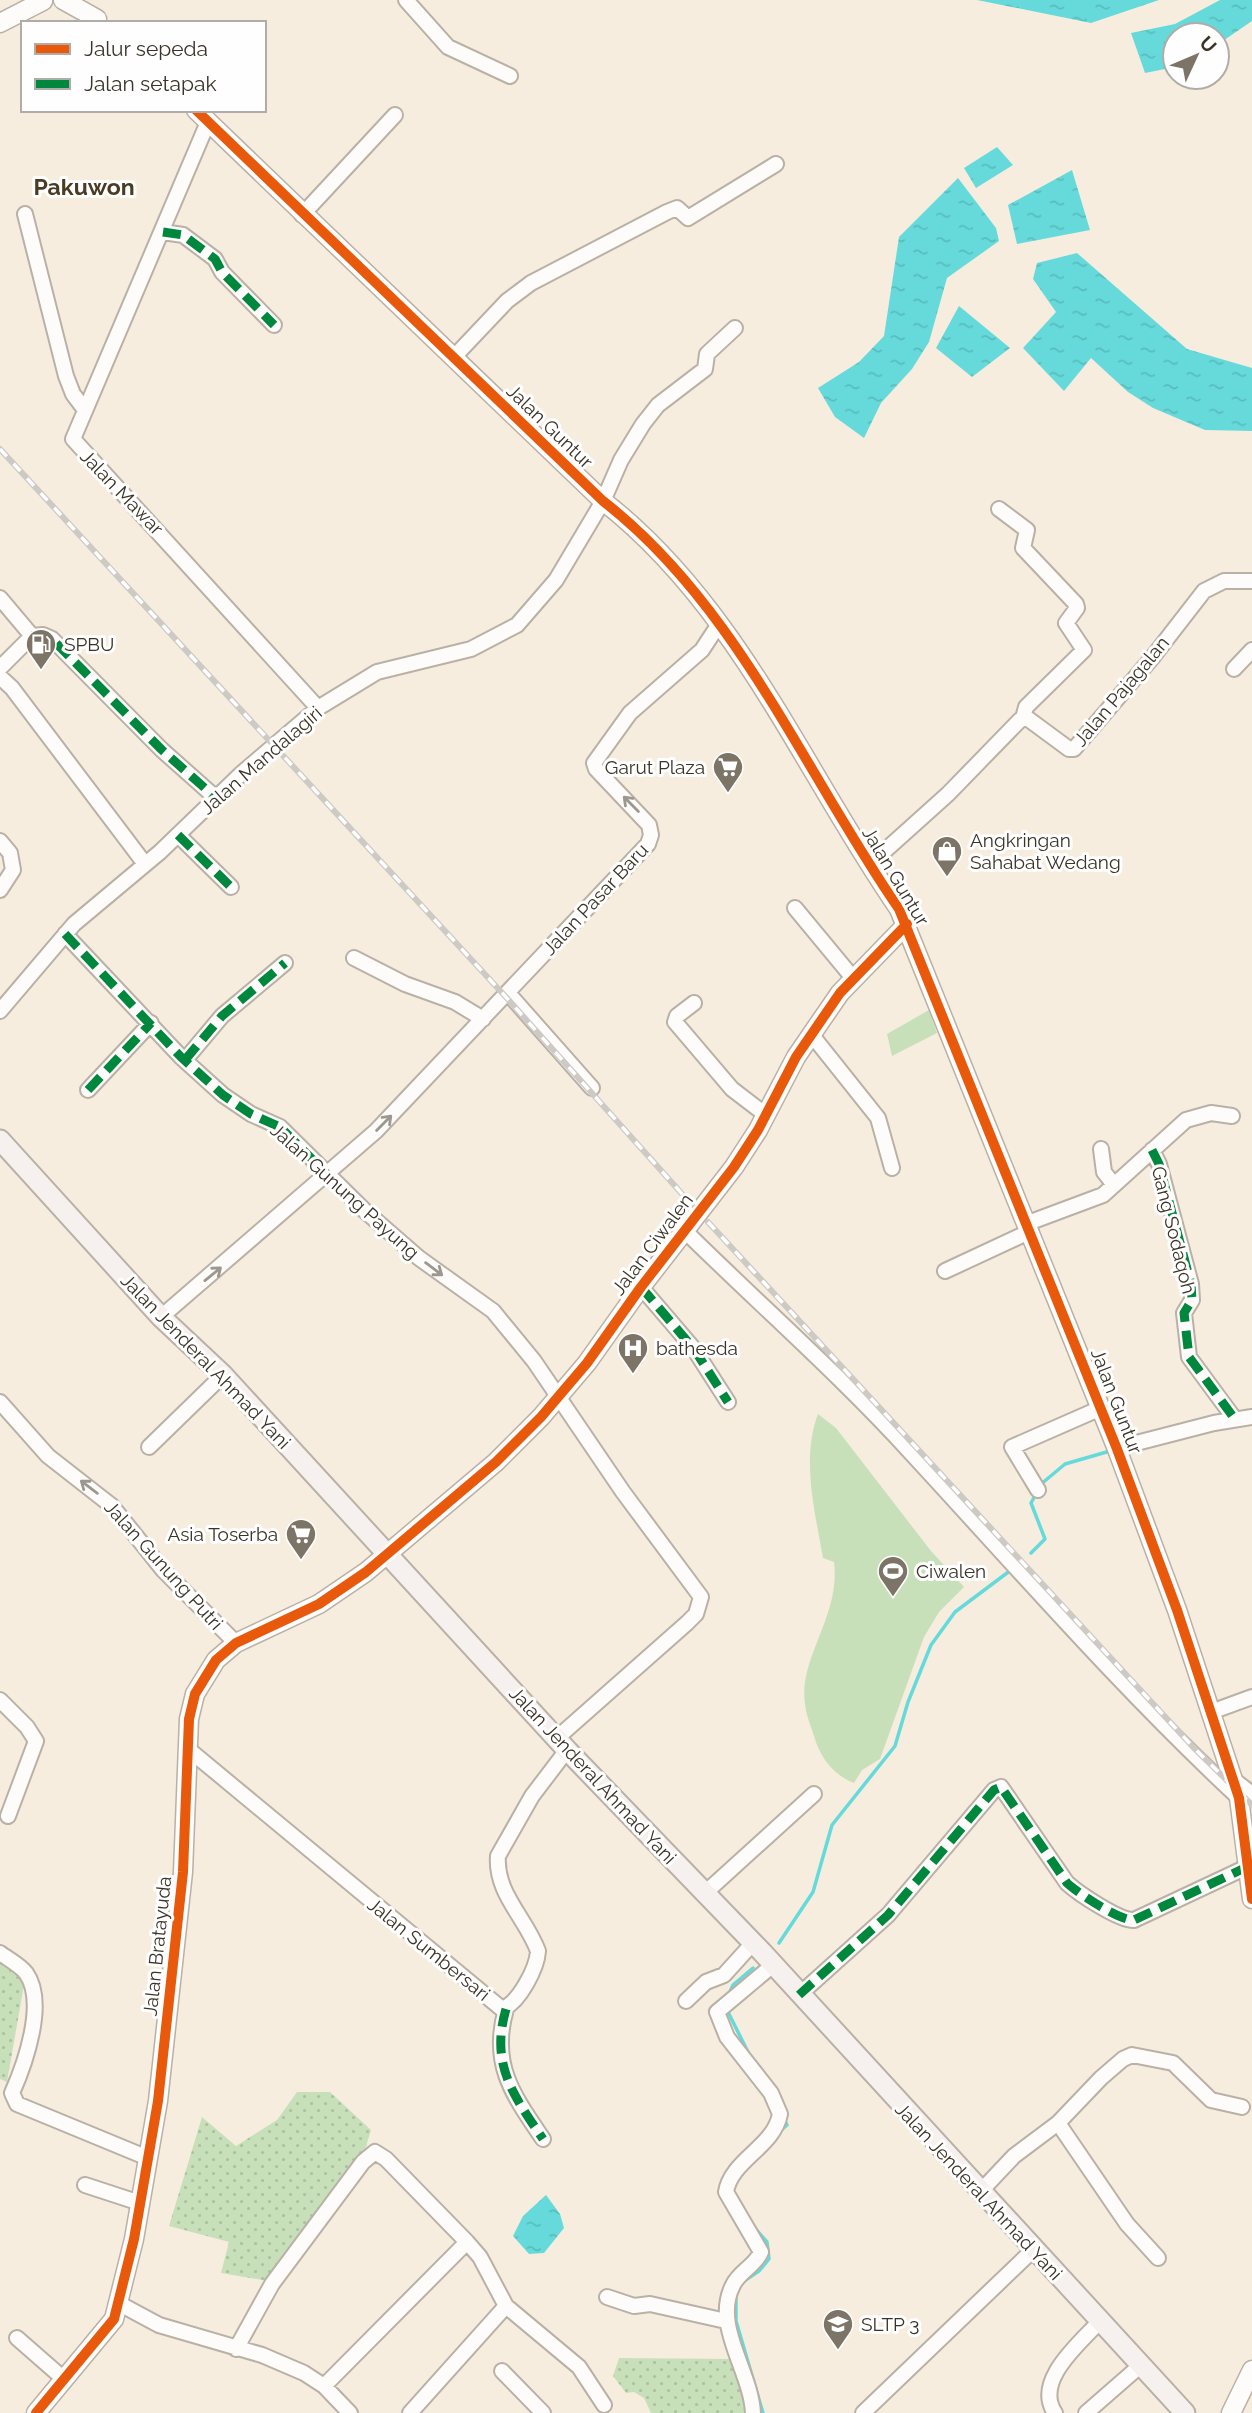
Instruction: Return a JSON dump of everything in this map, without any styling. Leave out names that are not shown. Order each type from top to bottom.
[{"type":"main road","name":"Jalan Jenderal Ahmad Yani","points":[[0,1140],[161,1317],[223,1376],[562,1744],[754,1943],[1185,2413]]},
{"type":"street","points":[[4,20],[20,0]]},
{"type":"street","points":[[4,20],[42,1],[63,0],[99,21]]},
{"type":"street","points":[[82,0],[99,21]]},
{"type":"street","points":[[406,0],[448,47],[510,76]]},
{"type":"street","points":[[302,215],[395,115]]},
{"type":"street","name":"Jalan Guntur","points":[[202,116],[603,502],[664,556],[693,589],[719,624],[907,924],[1119,1454],[1234,1780],[1246,1796],[1252,1899]]},
{"type":"street","name":"Jalan Mawar","points":[[202,116],[163,232],[73,439],[318,708]]},
{"type":"street","points":[[454,357],[507,301],[531,283],[667,212],[677,208],[688,218],[704,211],[776,164]]},
{"type":"street","points":[[26,214],[66,376],[73,394],[85,410]]},
{"type":"street","points":[[163,232],[183,235],[215,259],[222,272],[274,325]]},
{"type":"street","name":"Jalan Mandalagiri","points":[[0,1011],[65,934],[318,708],[377,671],[471,649],[517,625],[556,580],[603,502],[621,460],[643,424],[658,405],[705,369],[708,354],[735,328]]},
{"type":"street","points":[[869,865],[948,794],[1005,731],[1023,718],[1026,707],[1084,650],[1066,623],[1077,608],[1076,604],[1023,548],[1027,530],[999,509]]},
{"type":"street","name":"Jalan Pajagalan","points":[[1023,718],[1074,749],[1146,667],[1204,590],[1224,581],[1252,581]]},
{"type":"street","points":[[0,598],[32,636]]},
{"type":"street","name":"Jalan Pasar Baru","points":[[512,989],[648,844],[651,835],[649,825],[596,769],[594,763],[631,713],[702,650],[719,624]]},
{"type":"street","points":[[0,668],[32,636],[43,635],[52,639],[162,750],[216,798]]},
{"type":"street","points":[[1234,669],[1252,650]]},
{"type":"street","points":[[0,677],[12,688],[145,864]]},
{"type":"street","points":[[178,835],[231,887]]},
{"type":"street","points":[[0,841],[10,853],[13,870],[0,890]]},
{"type":"street","points":[[794,908],[853,978]]},
{"type":"street","name":"Jalan Ciwalen","points":[[387,1554],[496,1462],[587,1363],[641,1287],[734,1167],[811,1034],[853,978],[907,924]]},
{"type":"street","name":"Jalan Gunung Payung","points":[[65,934],[185,1060],[223,1095],[280,1127],[419,1258],[493,1311],[519,1339],[623,1492],[701,1597],[696,1614],[562,1744]]},
{"type":"street","points":[[355,958],[405,984],[455,1002],[483,1019]]},
{"type":"street","points":[[185,1060],[222,1016],[285,963]]},
{"type":"street","points":[[161,1317],[376,1132],[512,989],[592,1088]]},
{"type":"street","points":[[694,1003],[677,1016],[675,1022],[732,1089],[766,1115]]},
{"type":"street","points":[[88,1090],[151,1023]]},
{"type":"street","points":[[811,1034],[878,1118],[892,1168]]},
{"type":"street","points":[[945,1271],[1029,1227],[1095,1200],[1193,1117],[1210,1113],[1232,1116]]},
{"type":"street","points":[[1101,1149],[1104,1172],[1114,1185]]},
{"type":"street","name":"Gang Sodaqoh","points":[[1152,1150],[1159,1164],[1191,1284],[1192,1300],[1184,1313],[1189,1357],[1219,1394],[1234,1418]]},
{"type":"street","points":[[685,1231],[911,1453],[1068,1625],[1192,1754],[1246,1796]]},
{"type":"street","points":[[641,1287],[694,1349],[728,1402]]},
{"type":"street","points":[[149,1447],[223,1376]]},
{"type":"street","name":"Jalan Gunung Putri","points":[[0,1402],[48,1456],[113,1506],[163,1570],[236,1643]]},
{"type":"street","points":[[1038,1490],[1012,1447],[1101,1408]]},
{"type":"street","points":[[1119,1454],[1234,1418],[1252,1417]]},
{"type":"street","name":"Jalan Bratayuda","points":[[36,2413],[114,2319],[118,2304],[158,2101],[183,1872],[188,1749],[195,1694],[216,1660],[236,1643],[319,1604],[387,1554]]},
{"type":"street","points":[[1212,1712],[1252,1697]]},
{"type":"street","points":[[0,1700],[27,1727],[36,1741],[8,1816]]},
{"type":"street","name":"Jalan Sumbersari","points":[[188,1749],[498,2007],[506,2009],[520,1992],[538,1951],[508,1900],[497,1865],[498,1856],[562,1744]]},
{"type":"street","points":[[799,1995],[888,1915],[997,1788],[1006,1791],[1067,1883],[1077,1892],[1129,1921],[1250,1866]]},
{"type":"street","points":[[705,1893],[814,1794]]},
{"type":"street","points":[[687,2001],[706,1982],[721,1978],[754,1943]]},
{"type":"street","points":[[0,1953],[25,1972],[31,1984],[34,2028],[12,2093],[17,2104],[148,2158]]},
{"type":"street","points":[[753,2413],[749,2382],[726,2321],[727,2303],[733,2284],[761,2252],[755,2237],[727,2197],[727,2185],[771,2136],[780,2114],[771,2093],[727,2037],[718,2012],[773,1964]]},
{"type":"street","points":[[506,2009],[499,2046],[504,2073],[543,2139]]},
{"type":"street","points":[[980,2192],[1014,2156],[1058,2123],[1101,2078],[1123,2059],[1132,2055],[1173,2063],[1211,2099],[1247,2108]]},
{"type":"street","points":[[1058,2123],[1127,2224],[1158,2258]]},
{"type":"street","points":[[236,2349],[272,2284],[368,2155],[375,2152],[386,2159],[467,2242],[480,2257],[506,2306],[579,2367],[604,2405]]},
{"type":"street","points":[[85,2185],[140,2203]]},
{"type":"street","points":[[324,2386],[467,2242]]},
{"type":"street","points":[[863,2413],[1034,2249]]},
{"type":"street","points":[[607,2297],[634,2306],[650,2304],[726,2321]]},
{"type":"street","points":[[118,2304],[159,2325],[273,2359],[304,2373],[324,2386],[351,2413]]},
{"type":"street","points":[[411,2413],[506,2306]]},
{"type":"street","points":[[1055,2413],[1050,2400],[1052,2380],[1070,2353],[1100,2321]]},
{"type":"street","points":[[17,2338],[65,2380]]},
{"type":"street","points":[[1086,2413],[1141,2365]]},
{"type":"street","points":[[1231,2413],[1252,2370]]},
{"type":"street","points":[[502,2371],[543,2413]]},
{"type":"green space","points":[[929,1010],[937,1033],[892,1056],[887,1034]]},
{"type":"green space","name":"Ciwalen","points":[[818,1414],[836,1428],[931,1551],[964,1587],[939,1612],[924,1637],[880,1759],[862,1770],[854,1783],[834,1770],[824,1758],[805,1704],[808,1670],[826,1619],[834,1582],[834,1562],[823,1558],[811,1486],[810,1449]]},
{"type":"green space","points":[[0,1961],[25,1979],[7,2082],[0,2079]]},
{"type":"green space","points":[[297,2092],[330,2092],[371,2130],[364,2153],[268,2281],[221,2273],[229,2242],[169,2226],[202,2117],[236,2146],[277,2120]]},
{"type":"green space","points":[[619,2358],[734,2359],[748,2413],[651,2413],[644,2398],[634,2392],[626,2393],[613,2376]]},
{"type":"water","points":[[977,0],[1159,0],[1091,23]]},
{"type":"water","points":[[1220,0],[1252,0],[1252,21],[1231,35],[1231,21],[1181,21]]},
{"type":"water","points":[[1161,27],[1161,70],[1145,73],[1131,33]]},
{"type":"water","points":[[997,147],[1013,165],[976,188],[964,168]]},
{"type":"water","points":[[1072,170],[1090,230],[1017,244],[1008,205]]},
{"type":"water","points":[[958,178],[996,228],[999,241],[947,278],[929,342],[912,369],[881,403],[864,438],[835,417],[818,388],[859,362],[884,336],[899,237]]},
{"type":"water","points":[[1077,253],[1187,349],[1252,368],[1252,431],[1205,430],[1153,408],[1128,392],[1091,358],[1064,391],[1023,348],[1056,312],[1033,279],[1037,263]]},
{"type":"water","points":[[959,306],[1010,348],[972,377],[936,348]]},
{"type":"water","points":[[546,2195],[560,2214],[564,2228],[544,2253],[529,2254],[513,2236],[523,2216]]},
{"type":"waterway","points":[[1040,1485],[1065,1464],[1110,1451]]},
{"type":"waterway","points":[[1031,1553],[1045,1539],[1031,1503],[1037,1492]]},
{"type":"waterway","points":[[779,1943],[813,1892],[832,1825],[895,1746],[908,1702],[931,1645],[955,1612],[1011,1570]]},
{"type":"waterway","points":[[729,1994],[733,1985],[753,1968]]},
{"type":"waterway","points":[[726,2008],[749,2054]]},
{"type":"waterway","points":[[779,2132],[787,2125],[784,2119]]},
{"type":"waterway","points":[[741,2283],[759,2271],[769,2259],[767,2242],[753,2226]]},
{"type":"waterway","points":[[736,2295],[736,2321],[763,2413]]},
{"type":"railway","points":[[0,449],[505,996],[692,1205]]},
{"type":"railway","points":[[708,1222],[1193,1747],[1252,1805]]},
{"type":"marked path","points":[[163,232],[183,235],[215,259],[222,272],[274,325]]},
{"type":"marked path","points":[[32,636],[43,635],[52,639],[162,750],[216,798]]},
{"type":"marked path","points":[[178,835],[231,887]]},
{"type":"marked path","points":[[65,934],[181,1057],[223,1095],[251,1114],[280,1127],[328,1175]]},
{"type":"marked path","points":[[185,1060],[222,1016],[285,963]]},
{"type":"marked path","points":[[88,1090],[151,1023]]},
{"type":"marked path","points":[[1152,1150],[1159,1164],[1191,1284],[1192,1300],[1184,1313],[1189,1357],[1234,1418]]},
{"type":"marked path","points":[[641,1287],[694,1349],[728,1402]]},
{"type":"marked path","points":[[799,1995],[888,1915],[994,1790],[1001,1787],[1067,1883],[1100,1906],[1128,1919],[1134,1920],[1249,1866]]},
{"type":"marked path","points":[[506,2009],[501,2046],[507,2078],[522,2108],[543,2139]]},
{"type":"cycle path","points":[[198,112],[603,501],[651,543],[693,590],[766,693],[899,909],[1117,1449],[1177,1610],[1239,1798],[1252,1899]]},
{"type":"cycle path","points":[[36,2413],[114,2319],[134,2239],[158,2101],[183,1872],[189,1719],[195,1694],[216,1660],[236,1643],[319,1604],[366,1572],[496,1462],[541,1417],[587,1363],[641,1287],[734,1167],[758,1130],[796,1057],[840,993],[907,924]]},
{"type":"place","name":"SPBU","points":[[41,671]]},
{"type":"place","name":"Garut Plaza","points":[[728,794]]},
{"type":"place","name":"Angkringan Sahabat Wedang","points":[[947,878]]},
{"type":"place","name":"bathesda","points":[[633,1375]]},
{"type":"place","name":"Asia Toserba","points":[[301,1561]]},
{"type":"place","name":"Ciwalen","points":[[893,1598]]},
{"type":"place","name":"SLTP 3","points":[[838,2351]]},
{"type":"district","name":"Pakuwon","points":[[84,187]]}]
